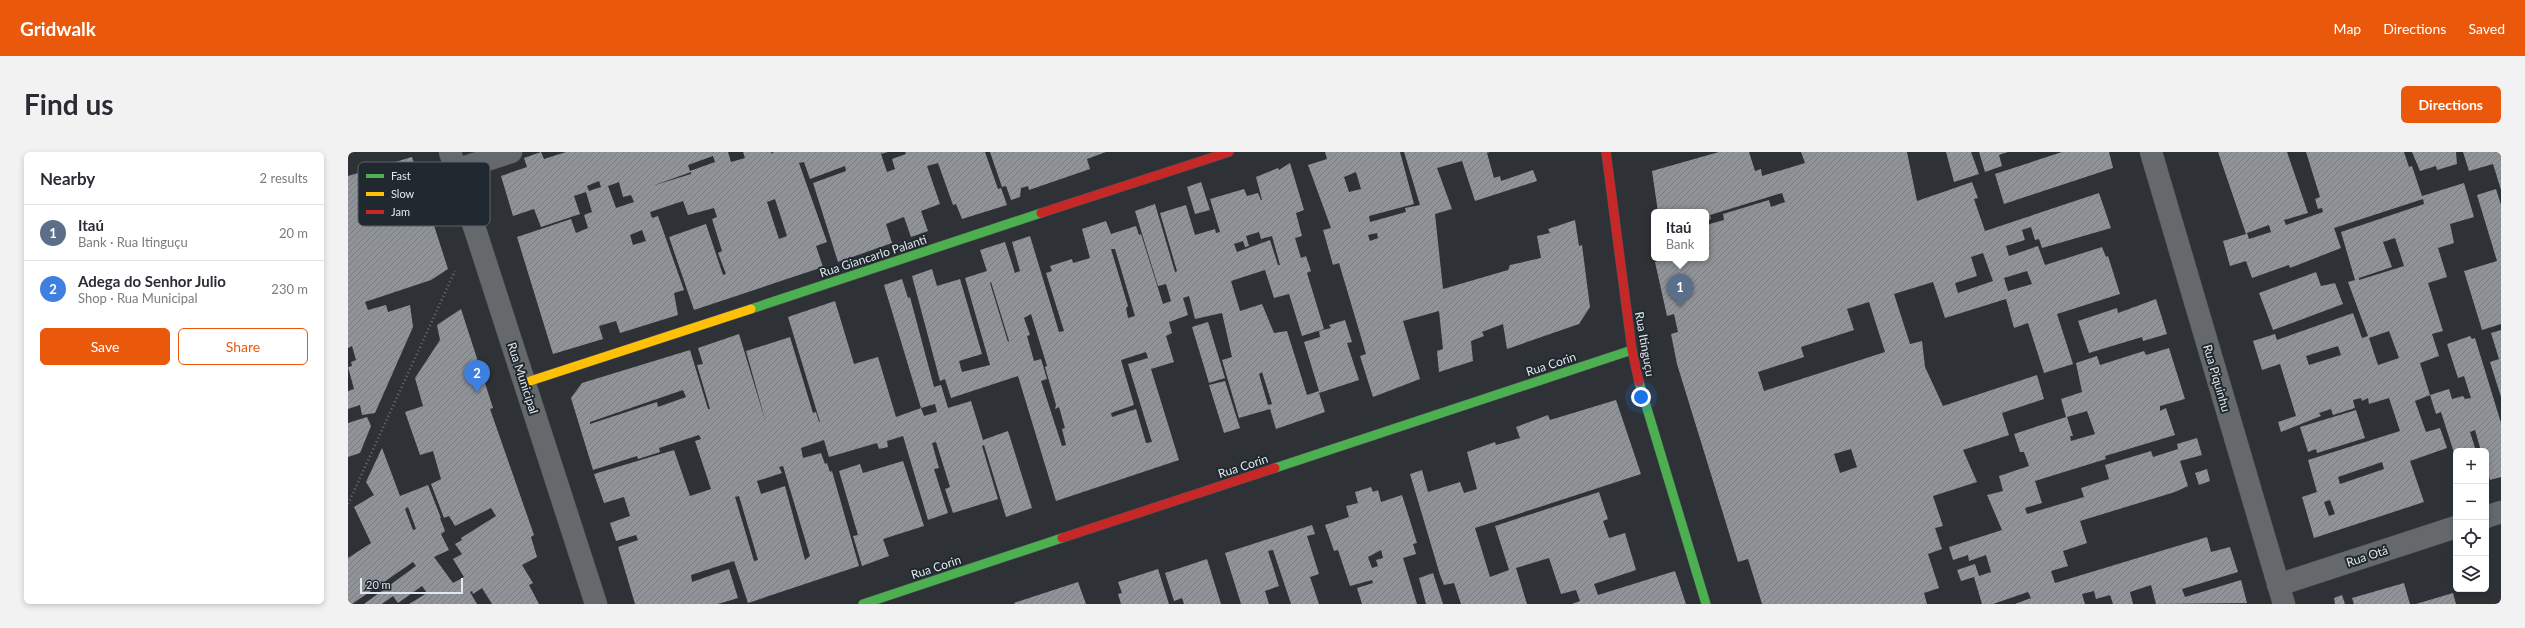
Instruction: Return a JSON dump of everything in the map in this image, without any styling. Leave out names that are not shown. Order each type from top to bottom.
[{"type":"street","points":[[453,161],[511,152]]},
{"type":"street","name":"Rua Giancarlo Palanti","points":[[524,383],[1228,152]]},
{"type":"street","name":"Rua Itinguçu","points":[[1606,152],[1632,350],[1644,405],[1706,604]]},
{"type":"street","name":"Rua Piquinhu","points":[[2151,152],[2281,594]]},
{"type":"street","name":"Rua Municipal","points":[[474,226],[596,604]]},
{"type":"street","name":"Rua Corin","points":[[863,604],[1632,350]]},
{"type":"street","points":[[2489,516],[2501,512]]},
{"type":"street","name":"Rua Otá","points":[[2281,594],[2453,528]]},
{"type":"path","points":[[348,504],[455,271]]},
{"type":"building","points":[[541,152],[544,159],[566,152],[728,152],[731,162],[745,158],[743,152],[771,152],[772,154],[773,152],[888,152],[881,154],[887,172],[895,169],[892,159],[906,154],[905,152],[985,152],[998,189],[1001,188],[1007,205],[962,219],[956,204],[953,205],[938,163],[927,166],[940,204],[921,211],[928,231],[911,237],[904,217],[886,224],[892,243],[838,262],[813,183],[846,171],[845,166],[810,179],[804,162],[799,163],[827,242],[816,246],[823,267],[694,310],[669,237],[706,224],[723,275],[726,274],[718,253],[722,251],[712,219],[717,217],[714,208],[688,215],[683,201],[650,212],[652,218],[658,216],[684,290],[674,293],[678,315],[620,333],[616,321],[599,326],[603,339],[553,354],[517,237],[571,219],[576,233],[588,228],[584,215],[592,212],[586,192],[574,196],[580,214],[541,227],[534,209],[513,216],[501,176],[527,167],[524,158]],"holes":[[[713,156],[715,162],[690,171],[688,165]],[[691,172],[691,174],[652,186]],[[599,181],[601,187],[589,191],[587,186]],[[619,182],[623,197],[631,195],[634,202],[616,208],[608,186]],[[775,199],[787,236],[779,239],[767,202]],[[642,230],[646,241],[633,245],[630,235]]]},
{"type":"building","points":[[990,152],[1106,152],[1087,159],[1090,169],[1029,190],[1028,186],[1021,188],[1020,197],[1011,200],[1006,186],[1002,187]]},
{"type":"building","points":[[1325,152],[1400,152],[1414,204],[1369,216],[1370,222],[1406,212],[1405,208],[1420,205],[1404,152],[1490,152],[1487,153],[1494,178],[1500,176],[1501,181],[1533,170],[1537,181],[1475,201],[1462,161],[1437,168],[1452,209],[1435,214],[1443,289],[1508,270],[1510,265],[1541,258],[1537,236],[1550,233],[1548,229],[1575,220],[1579,246],[1582,245],[1590,307],[1579,324],[1507,349],[1503,324],[1482,332],[1484,336],[1471,341],[1473,361],[1439,372],[1437,351],[1443,349],[1439,311],[1403,321],[1420,379],[1373,397],[1360,356],[1366,354],[1339,263],[1333,265],[1323,230],[1331,228],[1308,165],[1327,159]],"holes":[[[1356,172],[1361,189],[1349,192],[1344,177]],[[1377,233],[1378,238],[1370,241],[1368,235]]]},
{"type":"building","points":[[1719,152],[1749,152],[1755,171],[1761,169],[1762,176],[1805,163],[1801,152],[1907,152],[1917,201],[1972,182],[1978,198],[1974,199],[1985,231],[2099,193],[2111,228],[2042,248],[2039,239],[2035,240],[2031,227],[2022,230],[2025,240],[2006,246],[2009,256],[2038,246],[2045,265],[2102,247],[2106,257],[2108,256],[2120,294],[2057,314],[2073,364],[2044,373],[2028,323],[2014,328],[2006,299],[1945,318],[1933,282],[1894,294],[1910,344],[1922,341],[1925,367],[1943,406],[2037,375],[2044,399],[2002,413],[2009,435],[1963,450],[1977,482],[1933,496],[1943,526],[1935,528],[1942,549],[1928,554],[1939,588],[1924,593],[1927,604],[1762,604],[1748,559],[1738,562],[1677,364],[1671,334],[1678,332],[1674,314],[1667,316],[1655,262],[1709,261],[1709,224],[1724,220],[1723,214],[1769,200],[1771,207],[1785,202],[1782,193],[1710,215],[1711,219],[1709,220],[1709,209],[1658,209],[1652,171]],"holes":[[[1983,253],[1993,281],[1958,293],[1955,283],[1977,276],[1971,257]],[[2027,271],[2032,284],[2008,291],[2004,278]],[[1869,302],[1885,352],[1764,391],[1758,372],[1804,357],[1801,347],[1854,330],[1847,309]],[[1851,449],[1857,467],[1840,473],[1834,454]]]},
{"type":"building","points":[[1946,152],[1971,152],[1979,174],[1954,182]]},
{"type":"building","points":[[1979,152],[2008,152],[1999,155],[2002,166],[1985,172]]},
{"type":"building","points":[[2062,152],[2109,152],[2113,168],[2004,204],[1995,174]]},
{"type":"building","points":[[2218,152],[2287,152],[2308,213],[2284,220],[2286,225],[2323,212],[2322,208],[2318,209],[2315,199],[2320,197],[2306,152],[2404,152],[2409,167],[2412,166],[2422,196],[2464,183],[2474,217],[2450,224],[2454,243],[2438,248],[2447,277],[2428,283],[2443,331],[2432,334],[2439,356],[2420,363],[2430,395],[2415,401],[2426,432],[2440,428],[2447,448],[2410,461],[2424,502],[2314,538],[2302,497],[2317,492],[2308,460],[2400,431],[2389,398],[2369,404],[2368,398],[2362,401],[2361,398],[2353,400],[2355,408],[2333,415],[2331,409],[2319,413],[2321,416],[2281,432],[2278,422],[2296,416],[2280,364],[2262,370],[2253,341],[2275,334],[2277,340],[2353,313],[2362,338],[2368,336],[2348,282],[2355,280],[2341,232],[2424,204],[2423,199],[2334,228],[2341,248],[2290,268],[2289,265],[2252,278],[2246,261],[2230,266],[2223,241],[2246,234]],"holes":[[[2269,225],[2271,232],[2249,239],[2247,233]],[[2395,238],[2404,266],[2359,280],[2359,278],[2392,267],[2383,242]],[[2389,331],[2399,358],[2378,365],[2369,338]],[[2338,346],[2341,355],[2309,365],[2306,356]],[[2382,462],[2384,469],[2340,484],[2338,477]],[[2330,500],[2335,514],[2329,516],[2324,502]]]},
{"type":"building","points":[[2412,152],[2456,152],[2457,164],[2437,170],[2436,166],[2420,171]]},
{"type":"building","points":[[2463,152],[2501,152],[2501,190],[2493,164],[2469,171]]},
{"type":"building","points":[[412,157],[414,162],[395,162]]},
{"type":"building","points":[[1290,163],[1304,210],[1296,213],[1302,236],[1295,238],[1301,258],[1306,256],[1311,271],[1307,273],[1324,329],[1302,336],[1289,294],[1274,298],[1265,270],[1231,281],[1240,311],[1262,304],[1274,333],[1287,331],[1307,395],[1319,391],[1304,342],[1320,337],[1319,331],[1331,328],[1329,325],[1345,320],[1352,342],[1347,343],[1359,380],[1319,393],[1325,412],[1276,429],[1270,409],[1239,418],[1222,360],[1232,357],[1222,313],[1195,319],[1189,296],[1183,298],[1188,315],[1169,322],[1172,333],[1166,336],[1174,362],[1151,369],[1179,460],[1056,501],[1018,376],[951,398],[945,379],[940,381],[912,276],[932,269],[937,286],[960,279],[982,354],[959,361],[962,372],[990,365],[965,278],[987,271],[980,250],[1005,242],[1015,273],[1020,271],[1012,242],[1030,236],[1059,332],[1064,331],[1046,273],[1052,271],[1050,266],[1072,259],[1073,263],[1090,258],[1082,229],[1106,221],[1111,234],[1136,226],[1139,235],[1141,234],[1163,304],[1171,301],[1166,284],[1158,286],[1135,211],[1155,204],[1175,272],[1177,271],[1160,213],[1186,205],[1195,235],[1215,229],[1216,233],[1220,232],[1210,199],[1244,189],[1247,196],[1258,193],[1262,200],[1256,177],[1278,168],[1279,170]],"holes":[[[1259,232],[1261,239],[1272,236],[1280,265],[1278,265],[1270,240],[1237,252],[1234,244],[1243,241],[1245,247],[1249,246],[1246,236]],[[1111,249],[1115,249],[1135,316],[1128,318],[1126,308],[1128,306]],[[991,282],[1009,341],[1008,342],[990,283]],[[1031,314],[1047,366],[1045,367],[1056,405],[1055,409],[1059,407],[1065,428],[1062,429],[1066,445],[1062,446],[1041,381],[1047,379],[1041,359],[1034,361],[1027,336],[1030,335],[1024,318]],[[1146,352],[1148,358],[1128,364],[1152,442],[1146,443],[1136,409],[1112,417],[1111,413],[1134,405],[1121,360]],[[1262,372],[1272,404],[1268,405],[1259,374]]]},
{"type":"building","points":[[358,173],[358,226],[434,226],[448,269],[431,280],[365,302],[368,310],[386,305],[388,312],[410,305],[413,327],[375,413],[362,415],[360,405],[348,409],[348,391],[354,389],[348,367],[352,366],[351,362],[356,360],[352,346],[348,348],[348,176]]},
{"type":"building","points":[[1201,182],[1210,210],[1195,214],[1187,187]]},
{"type":"building","points":[[2496,189],[2501,205],[2501,324],[2482,330],[2464,271],[2497,261],[2477,195]]},
{"type":"building","points":[[2316,272],[2321,286],[2335,283],[2343,304],[2273,330],[2259,293]]},
{"type":"building","points":[[902,279],[908,298],[910,297],[934,387],[941,385],[948,408],[971,401],[983,440],[1008,431],[1032,508],[1006,517],[984,445],[982,446],[998,499],[953,513],[945,489],[950,487],[936,442],[932,443],[939,468],[934,469],[948,513],[928,520],[903,436],[887,441],[888,447],[879,449],[877,443],[829,457],[824,440],[801,448],[803,458],[821,453],[825,464],[827,463],[830,472],[832,471],[859,566],[748,603],[734,561],[691,575],[692,582],[729,569],[738,598],[718,604],[635,604],[618,547],[638,540],[636,535],[616,541],[610,523],[630,516],[624,497],[604,503],[594,474],[674,450],[690,496],[711,489],[695,441],[701,439],[699,435],[659,448],[660,452],[638,459],[637,456],[593,470],[571,398],[582,383],[690,350],[708,409],[710,409],[697,365],[703,364],[698,348],[739,334],[766,423],[746,351],[790,337],[813,413],[816,412],[820,422],[788,317],[835,301],[854,364],[878,357],[896,417],[921,408],[884,285]],"holes":[[[683,390],[686,397],[658,407],[657,402],[590,424],[590,422]],[[935,404],[937,412],[924,416],[921,408]],[[783,466],[810,556],[805,560],[785,486],[761,494],[757,481],[782,473],[779,467]],[[739,496],[758,560],[754,561],[735,497]]]},
{"type":"building","points":[[2156,299],[2167,334],[2143,341],[2142,337],[2089,353],[2078,321],[2117,308],[2118,313]]},
{"type":"building","points":[[461,309],[493,408],[490,409],[534,535],[531,537],[537,557],[522,565],[533,583],[529,585],[539,604],[492,604],[482,588],[473,594],[472,591],[470,592],[477,604],[409,604],[427,593],[422,586],[398,603],[393,596],[382,604],[364,604],[416,566],[413,562],[352,604],[348,604],[348,558],[371,543],[354,507],[374,495],[366,482],[382,448],[400,496],[428,485],[445,531],[441,534],[449,550],[434,557],[453,583],[464,577],[453,559],[462,554],[455,544],[462,540],[461,538],[496,516],[491,508],[455,526],[449,516],[444,518],[431,484],[441,479],[433,451],[420,455],[405,412],[423,406],[415,378],[440,340],[437,325]],"holes":[[[408,507],[416,529],[413,530],[405,509]]]},
{"type":"building","points":[[1208,322],[1225,378],[1209,383],[1192,327]]},
{"type":"building","points":[[2501,330],[2501,397],[2490,362],[2499,359],[2491,333]]},
{"type":"building","points":[[2470,336],[2472,339],[2475,338],[2501,423],[2501,477],[2490,480],[2489,448],[2480,448],[2475,430],[2470,432],[2475,448],[2453,448],[2453,450],[2441,412],[2436,414],[2430,395],[2449,389],[2452,399],[2463,396],[2465,399],[2471,398],[2464,376],[2458,378],[2447,344]]},
{"type":"building","points":[[2169,348],[2185,399],[2160,406],[2160,411],[2166,408],[2175,435],[2105,456],[2106,459],[2035,481],[2042,503],[2025,508],[2027,514],[2084,497],[2081,488],[2109,479],[2105,465],[2151,451],[2153,457],[2178,449],[2177,444],[2197,438],[2202,455],[2180,461],[2188,486],[2175,492],[2080,521],[2087,543],[2063,551],[2068,566],[2051,571],[2055,583],[2207,537],[2211,552],[2230,547],[2238,572],[2182,589],[2185,597],[2241,580],[2247,603],[2156,604],[2151,585],[2130,592],[2133,604],[2113,604],[2110,595],[2096,599],[2094,591],[2082,594],[2085,604],[2015,604],[2031,598],[2028,592],[1993,604],[1982,604],[1974,577],[1961,581],[1957,570],[1975,564],[1979,576],[1991,572],[1986,555],[1969,561],[1968,555],[1953,560],[1949,547],[2002,530],[1987,495],[2003,491],[1999,476],[2029,466],[2024,452],[2020,452],[2014,434],[2066,417],[2061,399],[2082,392],[2076,363],[2097,356],[2100,365],[2144,351],[2146,355]],"holes":[[[2087,411],[2095,434],[2071,441],[2070,436],[2073,436],[2067,417]]]},
{"type":"building","points":[[1225,381],[1240,428],[1224,433],[1209,385]]},
{"type":"building","points":[[1616,400],[1641,474],[1475,528],[1490,577],[1509,570],[1495,526],[1599,492],[1608,519],[1603,521],[1609,538],[1625,533],[1636,570],[1594,584],[1598,595],[1675,571],[1686,604],[1572,604],[1580,601],[1576,590],[1561,594],[1549,558],[1516,568],[1527,604],[1461,604],[1454,583],[1444,585],[1440,575],[1410,474],[1422,470],[1428,492],[1460,482],[1464,493],[1477,489],[1467,452],[1495,442],[1496,445],[1520,438],[1516,427],[1548,415],[1550,420]]},
{"type":"building","points":[[2356,410],[2365,438],[2317,453],[2316,449],[2308,452],[2300,427]]},
{"type":"building","points":[[367,417],[371,426],[360,453],[348,457],[348,423]]},
{"type":"building","points":[[903,461],[924,526],[883,539],[889,556],[862,566],[853,536],[858,535],[839,471],[860,464],[863,473]]},
{"type":"building","points":[[2207,469],[2210,481],[2199,485],[2195,473]]},
{"type":"building","points":[[1371,487],[1373,492],[1378,490],[1381,502],[1402,495],[1417,543],[1413,544],[1416,554],[1403,558],[1417,604],[1362,604],[1357,588],[1373,583],[1372,580],[1350,586],[1338,550],[1334,551],[1325,525],[1349,517],[1346,506],[1358,503],[1355,492]],"holes":[[[1381,550],[1383,558],[1376,560],[1378,566],[1372,568],[1368,557]]]},
{"type":"building","points":[[1312,525],[1315,534],[1307,536],[1319,574],[1310,577],[1319,604],[1291,604],[1273,550],[1268,551],[1279,586],[1265,591],[1269,604],[1241,604],[1225,553]]},
{"type":"building","points":[[1207,559],[1221,604],[1184,604],[1182,598],[1174,601],[1165,573]]},
{"type":"building","points":[[1158,569],[1169,604],[1121,604],[1118,594],[1122,593],[1118,582]]},
{"type":"building","points":[[1433,573],[1443,604],[1426,604],[1419,578]]},
{"type":"building","points":[[1078,582],[1086,604],[1014,603]]},
{"type":"building","points":[[2404,583],[2410,604],[2354,604],[2352,598]]},
{"type":"building","points":[[2453,593],[2456,604],[2416,604]]},
{"type":"building","points":[[2342,595],[2345,604],[2335,604],[2334,598]]},
{"type":"traffic: fast","points":[[751,309],[1041,213]]},
{"type":"traffic: fast","points":[[1275,468],[1632,350]]},
{"type":"traffic: fast","points":[[1639,382],[1706,604]]},
{"type":"traffic: fast","points":[[863,604],[1062,538]]},
{"type":"traffic: slow","points":[[524,383],[751,309]]},
{"type":"traffic: jam","points":[[1041,213],[1229,152]]},
{"type":"traffic: jam","points":[[1606,152],[1632,350],[1639,382]]},
{"type":"traffic: jam","points":[[1062,538],[1275,468]]},
{"type":"place","name":"Itaú","points":[[1680,307]]},
{"type":"place","name":"Adega do Senhor Julio","points":[[477,393]]}]
